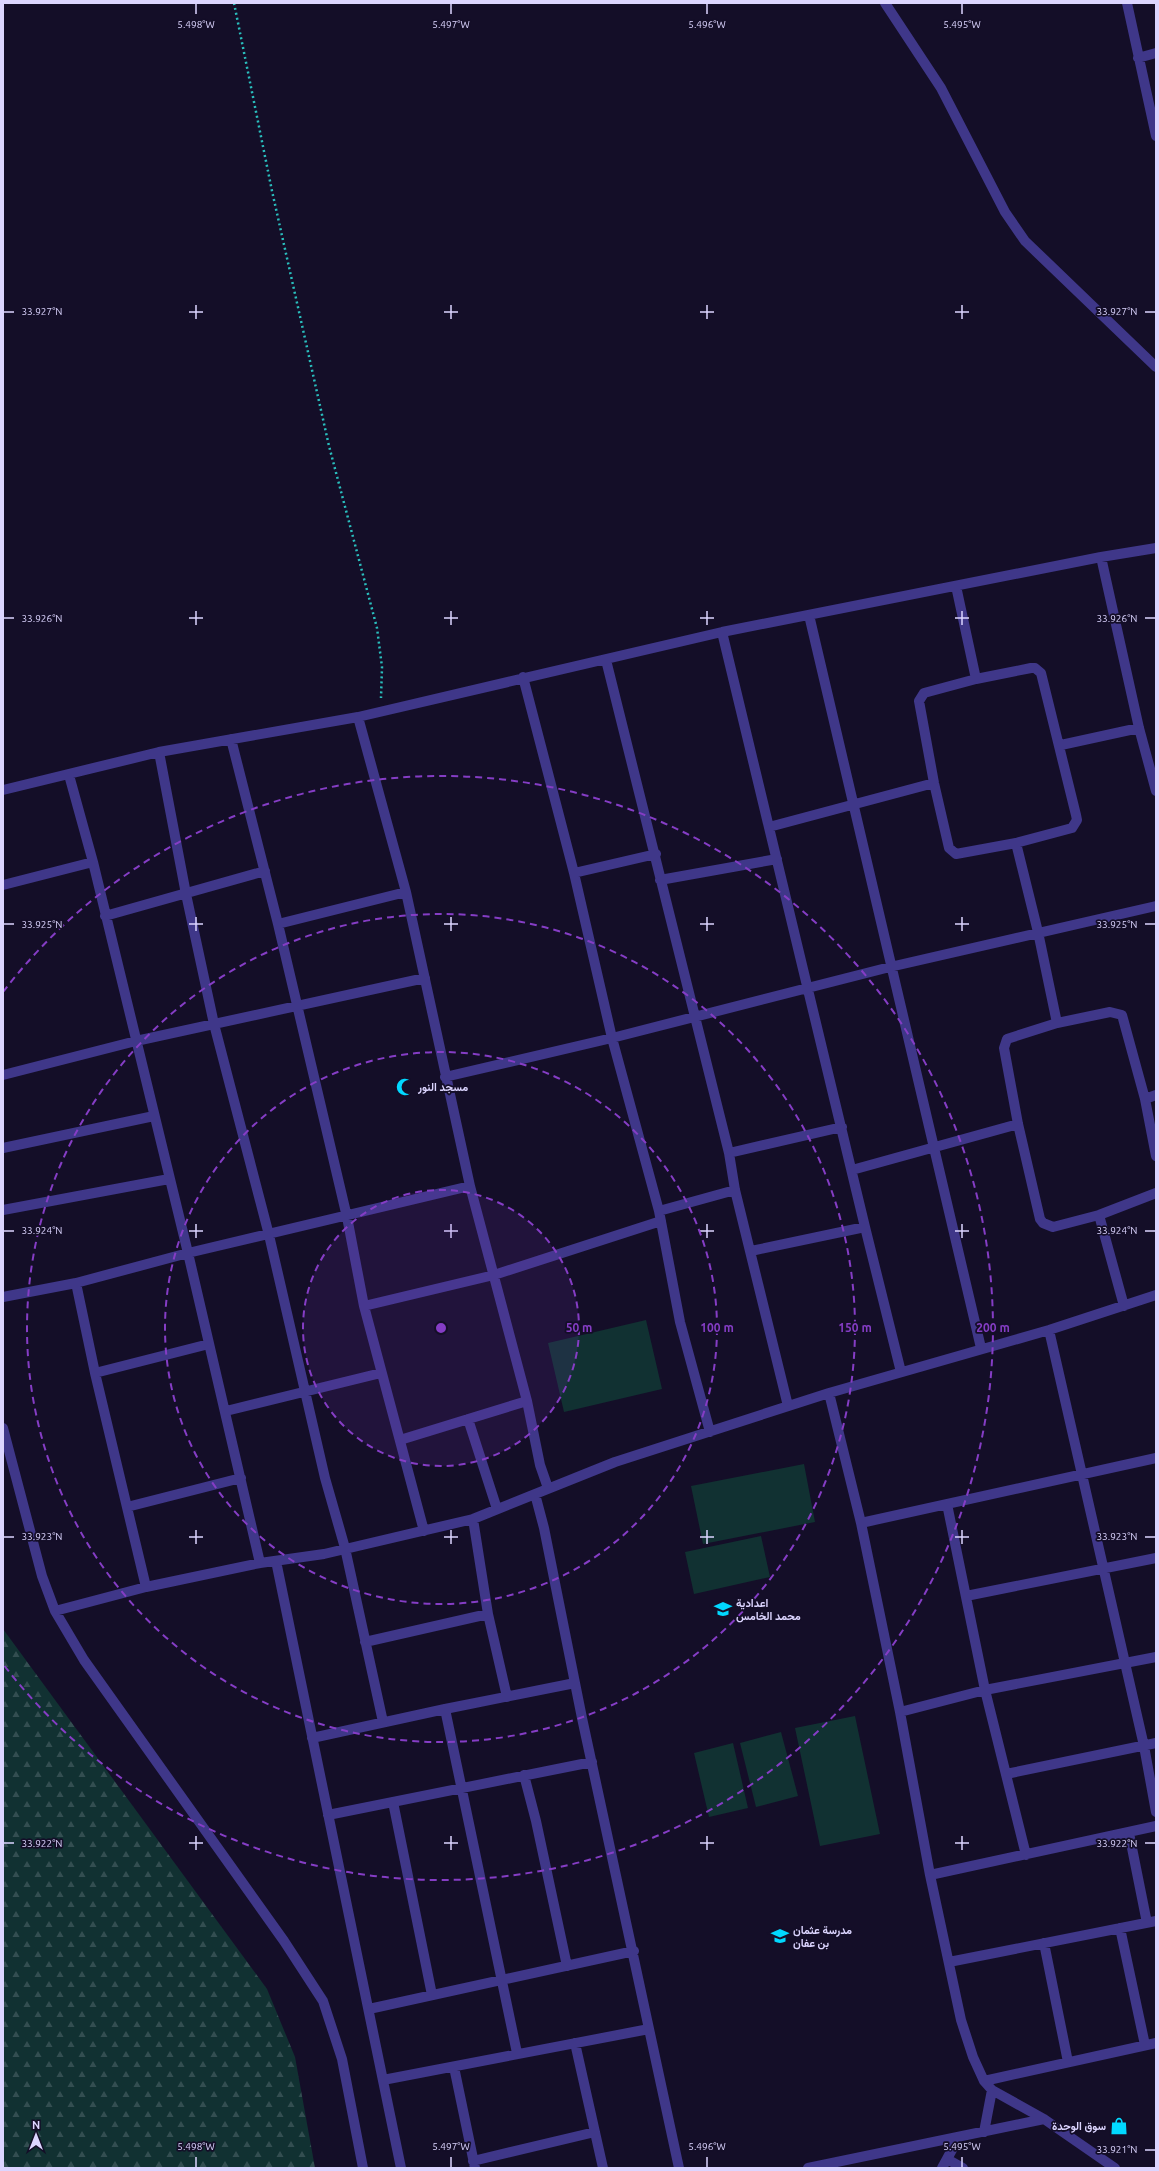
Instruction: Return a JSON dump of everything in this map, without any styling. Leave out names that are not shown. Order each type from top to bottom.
[{"type":"street","points":[[885,3],[941,88],[1005,212],[1025,241],[1156,367]]},
{"type":"street","points":[[1127,3],[1156,136]]},
{"type":"street","points":[[1138,58],[1156,53]]},
{"type":"street","points":[[3,790],[159,752],[358,717],[523,677],[606,660],[722,632],[1101,557],[1156,548]]},
{"type":"street","points":[[1101,557],[1139,728],[1156,791]]},
{"type":"street","points":[[956,586],[976,679]]},
{"type":"street","points":[[808,615],[981,1348]]},
{"type":"street","points":[[722,632],[901,1372]]},
{"type":"street","points":[[606,660],[656,854],[660,880],[729,1154],[735,1190],[788,1406]]},
{"type":"street","points":[[1031,668],[1039,671],[1060,746],[1076,815],[1075,824],[1072,828],[1016,843],[961,854],[952,852],[934,783],[919,701],[924,693],[976,679],[1031,668]]},
{"type":"street","points":[[523,677],[574,873],[612,1038],[660,1216],[680,1322],[710,1432]]},
{"type":"street","points":[[358,717],[406,892],[445,1077],[470,1186],[527,1401],[540,1465],[548,1488]]},
{"type":"street","points":[[1060,746],[1139,728]]},
{"type":"street","points":[[231,739],[278,924],[347,1217],[364,1306],[380,1373],[400,1440],[424,1531]]},
{"type":"street","points":[[159,752],[186,894],[214,1024],[269,1235],[325,1478],[345,1548],[383,1722]]},
{"type":"street","points":[[68,775],[92,862],[188,1253],[226,1411],[260,1563]]},
{"type":"street","points":[[769,827],[934,783]]},
{"type":"street","points":[[1016,843],[1038,932],[1058,1023]]},
{"type":"street","points":[[574,873],[656,854]]},
{"type":"street","points":[[660,880],[777,859]]},
{"type":"street","points":[[3,885],[92,862]]},
{"type":"street","points":[[105,916],[265,871]]},
{"type":"street","points":[[278,924],[406,892]]},
{"type":"street","points":[[445,1077],[612,1038],[890,967],[1156,906]]},
{"type":"street","points":[[3,1074],[136,1041],[425,978]]},
{"type":"street","points":[[1156,1156],[1145,1099],[1122,1015],[1110,1012],[1058,1023],[1012,1036],[1004,1044],[1018,1124],[1040,1219],[1043,1223],[1053,1227],[1099,1215],[1156,1193]]},
{"type":"street","points":[[1145,1099],[1156,1096]]},
{"type":"street","points":[[3,1148],[154,1116]]},
{"type":"street","points":[[852,1170],[1018,1124]]},
{"type":"street","points":[[729,1154],[842,1127]]},
{"type":"street","points":[[3,1210],[169,1179]]},
{"type":"street","points":[[3,1297],[76,1283],[188,1253],[347,1217],[470,1186]]},
{"type":"street","points":[[364,1306],[494,1275],[735,1190]]},
{"type":"street","points":[[1099,1215],[1124,1306]]},
{"type":"street","points":[[751,1251],[865,1227]]},
{"type":"street","points":[[76,1283],[94,1373],[146,1587]]},
{"type":"street","points":[[56,1611],[146,1587],[260,1563],[345,1548],[473,1519],[615,1462],[829,1393],[981,1348],[1049,1330],[1156,1296]]},
{"type":"street","points":[[1049,1330],[1126,1663],[1144,1746],[1156,1812]]},
{"type":"street","points":[[94,1373],[210,1344]]},
{"type":"street","points":[[226,1411],[380,1373]]},
{"type":"street","points":[[829,1393],[861,1523],[900,1712],[930,1875],[961,2020],[973,2057],[984,2081],[992,2090],[1044,2119],[1115,2168]]},
{"type":"street","points":[[400,1440],[527,1401]]},
{"type":"street","points":[[468,1419],[497,1509]]},
{"type":"street","points":[[3,1428],[33,1546],[56,1611],[84,1660],[284,1941],[323,2001],[342,2059],[363,2168]]},
{"type":"street","points":[[861,1523],[1156,1458]]},
{"type":"street","points":[[127,1507],[241,1478]]},
{"type":"street","points":[[534,1494],[544,1528],[575,1683],[634,1951],[679,2168]]},
{"type":"street","points":[[947,1504],[986,1690],[1026,1855]]},
{"type":"street","points":[[473,1519],[488,1614],[507,1697]]},
{"type":"street","points":[[966,1596],[1105,1570],[1156,1558]]},
{"type":"street","points":[[276,1561],[401,2168]]},
{"type":"street","points":[[366,1642],[488,1614]]},
{"type":"street","points":[[900,1712],[986,1690],[1156,1657]]},
{"type":"street","points":[[312,1738],[575,1683]]},
{"type":"street","points":[[445,1709],[460,1788],[517,2053]]},
{"type":"street","points":[[1006,1774],[1156,1743]]},
{"type":"street","points":[[328,1815],[592,1762]]},
{"type":"street","points":[[524,1775],[536,1821],[567,1966]]},
{"type":"street","points":[[393,1802],[432,1995]]},
{"type":"street","points":[[930,1875],[1129,1834],[1156,1826]]},
{"type":"street","points":[[949,1962],[1152,1922],[1129,1834]]},
{"type":"street","points":[[1120,1928],[1145,2046]]},
{"type":"street","points":[[1044,1943],[1068,2062]]},
{"type":"street","points":[[368,2009],[634,1951]]},
{"type":"street","points":[[383,2080],[454,2067],[517,2053],[649,2029]]},
{"type":"street","points":[[575,2043],[603,2168]]},
{"type":"street","points":[[984,2081],[1156,2043]]},
{"type":"street","points":[[454,2067],[474,2164],[595,2132]]},
{"type":"street","points":[[984,2132],[992,2090]]},
{"type":"street","points":[[808,2168],[1044,2119]]},
{"type":"street","points":[[959,2137],[944,2164],[963,2168]]},
{"type":"path","points":[[234,3],[272,191],[328,438],[377,628],[382,667],[380,712]]},
{"type":"green space","points":[[646,1320],[662,1389],[564,1412],[548,1343]]},
{"type":"green space","points":[[804,1464],[815,1522],[703,1544],[691,1486]]},
{"type":"green space","points":[[761,1536],[770,1577],[694,1594],[685,1552]]},
{"type":"green space","points":[[3,1629],[267,1989],[295,2057],[315,2168],[3,2168]]},
{"type":"green space","points":[[855,1716],[880,1834],[820,1846],[795,1728]]},
{"type":"green space","points":[[781,1732],[798,1796],[756,1807],[740,1743]]},
{"type":"green space","points":[[733,1743],[748,1808],[709,1817],[694,1753]]},
{"type":"place","name":"مسجد النور","points":[[405,1087]]},
{"type":"place","name":"اعدادية محمد الخامس","points":[[723,1609]]},
{"type":"place","name":"مدرسة عثمان بن عفان","points":[[780,1936]]},
{"type":"place","name":"سوق الوحدة","points":[[1119,2126]]}]
